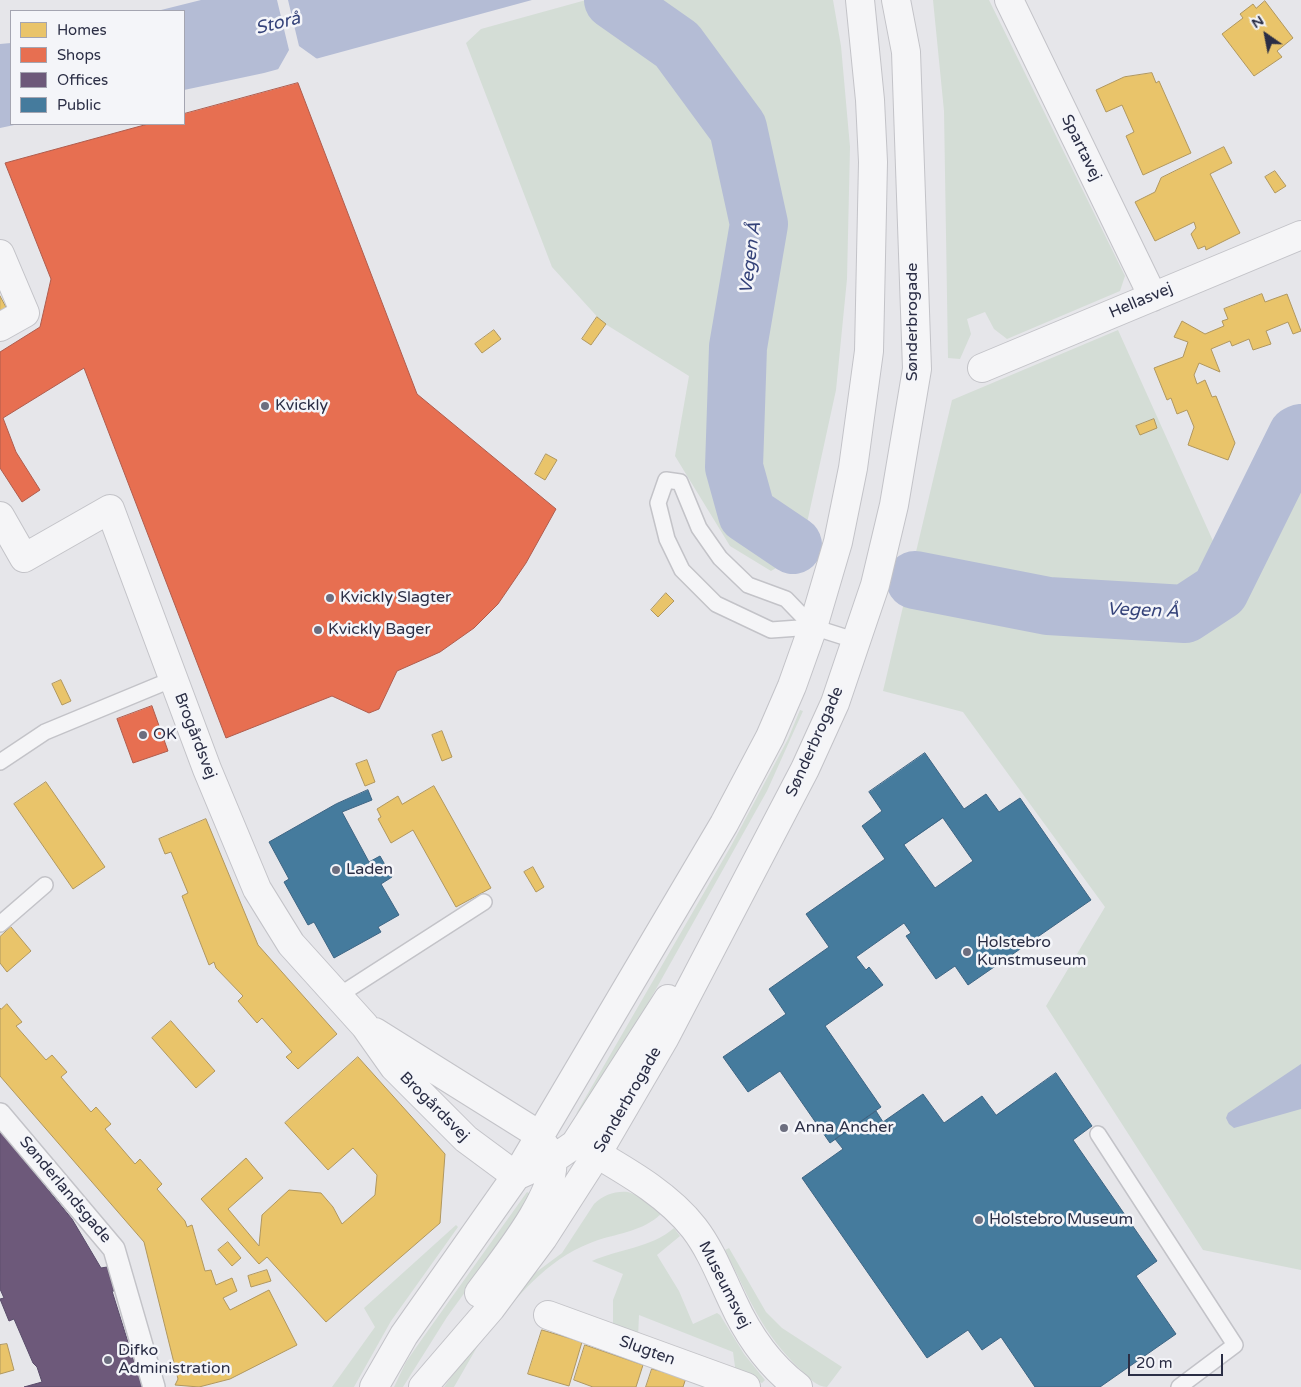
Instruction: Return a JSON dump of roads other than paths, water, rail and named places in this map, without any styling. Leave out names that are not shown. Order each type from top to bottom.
[{"type":"street","points":[[374,1387],[404,1334],[516,1176],[747,782],[787,698],[813,628],[838,542],[848,496],[869,351],[873,162],[870,100],[860,0]]},
{"type":"street","name":"Sønderbrogade","points":[[424,1386],[491,1308],[532,1254],[597,1154],[664,1039],[816,746],[836,703],[875,585],[894,505],[917,369],[906,52],[896,0]]},
{"type":"street","name":"Spartavej","points":[[1009,0],[1152,297]]},
{"type":"street","name":"Hellasvej","points":[[982,368],[1301,235]]},
{"type":"street","points":[[0,254],[25,313],[0,327]]},
{"type":"street","name":"Brogårdsvej","points":[[0,516],[24,558],[110,510],[173,679],[257,889],[291,944],[365,1026],[394,1067],[466,1140],[516,1176]]},
{"type":"street","points":[[516,1176],[552,1160],[575,1144],[646,1032],[734,906]]},
{"type":"street","name":"Brogårdsvej","points":[[365,1026],[540,1136]]},
{"type":"street","name":"Sønderlandsgade","points":[[0,1114],[114,1248],[154,1387]]},
{"type":"street","points":[[424,1386],[478,1296],[532,1217],[549,1186],[552,1160],[540,1136]]},
{"type":"street","name":"Museumsvej","points":[[597,1154],[668,1201],[694,1227],[716,1264],[750,1334],[787,1384]]},
{"type":"street","name":"Slugten","points":[[548,1315],[746,1387]]},
{"type":"lane","points":[[813,628],[786,599],[748,585],[720,558],[699,528],[680,482],[666,480],[658,503],[667,539],[682,570],[716,604],[771,630],[813,628],[857,641]]},
{"type":"lane","points":[[0,762],[45,732],[173,679]]},
{"type":"lane","points":[[0,924],[45,885]]},
{"type":"lane","points":[[338,996],[484,902]]},
{"type":"lane","points":[[1098,1134],[1235,1346],[1179,1387]]},
{"type":"water","name":"Storå","points":[[201,0],[532,0],[264,73],[185,90],[185,10],[161,10]]},
{"type":"water","points":[[10,43],[10,125],[14,125],[0,128],[0,44]]},
{"type":"water","points":[[1301,1064],[1301,1109],[1234,1128],[1229,1124],[1226,1118],[1228,1113]]},
{"type":"waterway","name":"Vegen Å","points":[[613,0],[677,45],[738,128],[759,224],[738,347],[734,467],[747,514],[793,545]]},
{"type":"waterway","name":"Vegen Å","points":[[915,580],[1048,606],[1185,614],[1220,591],[1297,435],[1301,433]]},
{"type":"place","name":"Kvickly","points":[[265,406]]},
{"type":"place","name":"Kvickly Slagter","points":[[330,598]]},
{"type":"place","name":"Kvickly Bager","points":[[318,630]]},
{"type":"place","name":"OK","points":[[143,735]]},
{"type":"place","name":"Laden","points":[[336,870]]},
{"type":"place","name":"Holstebro Kunstmuseum","points":[[967,952]]},
{"type":"place","name":"Anna Ancher","points":[[784,1128]]},
{"type":"place","name":"Holstebro Museum","points":[[979,1220]]},
{"type":"place","name":"Difko Administration","points":[[108,1360]]}]
